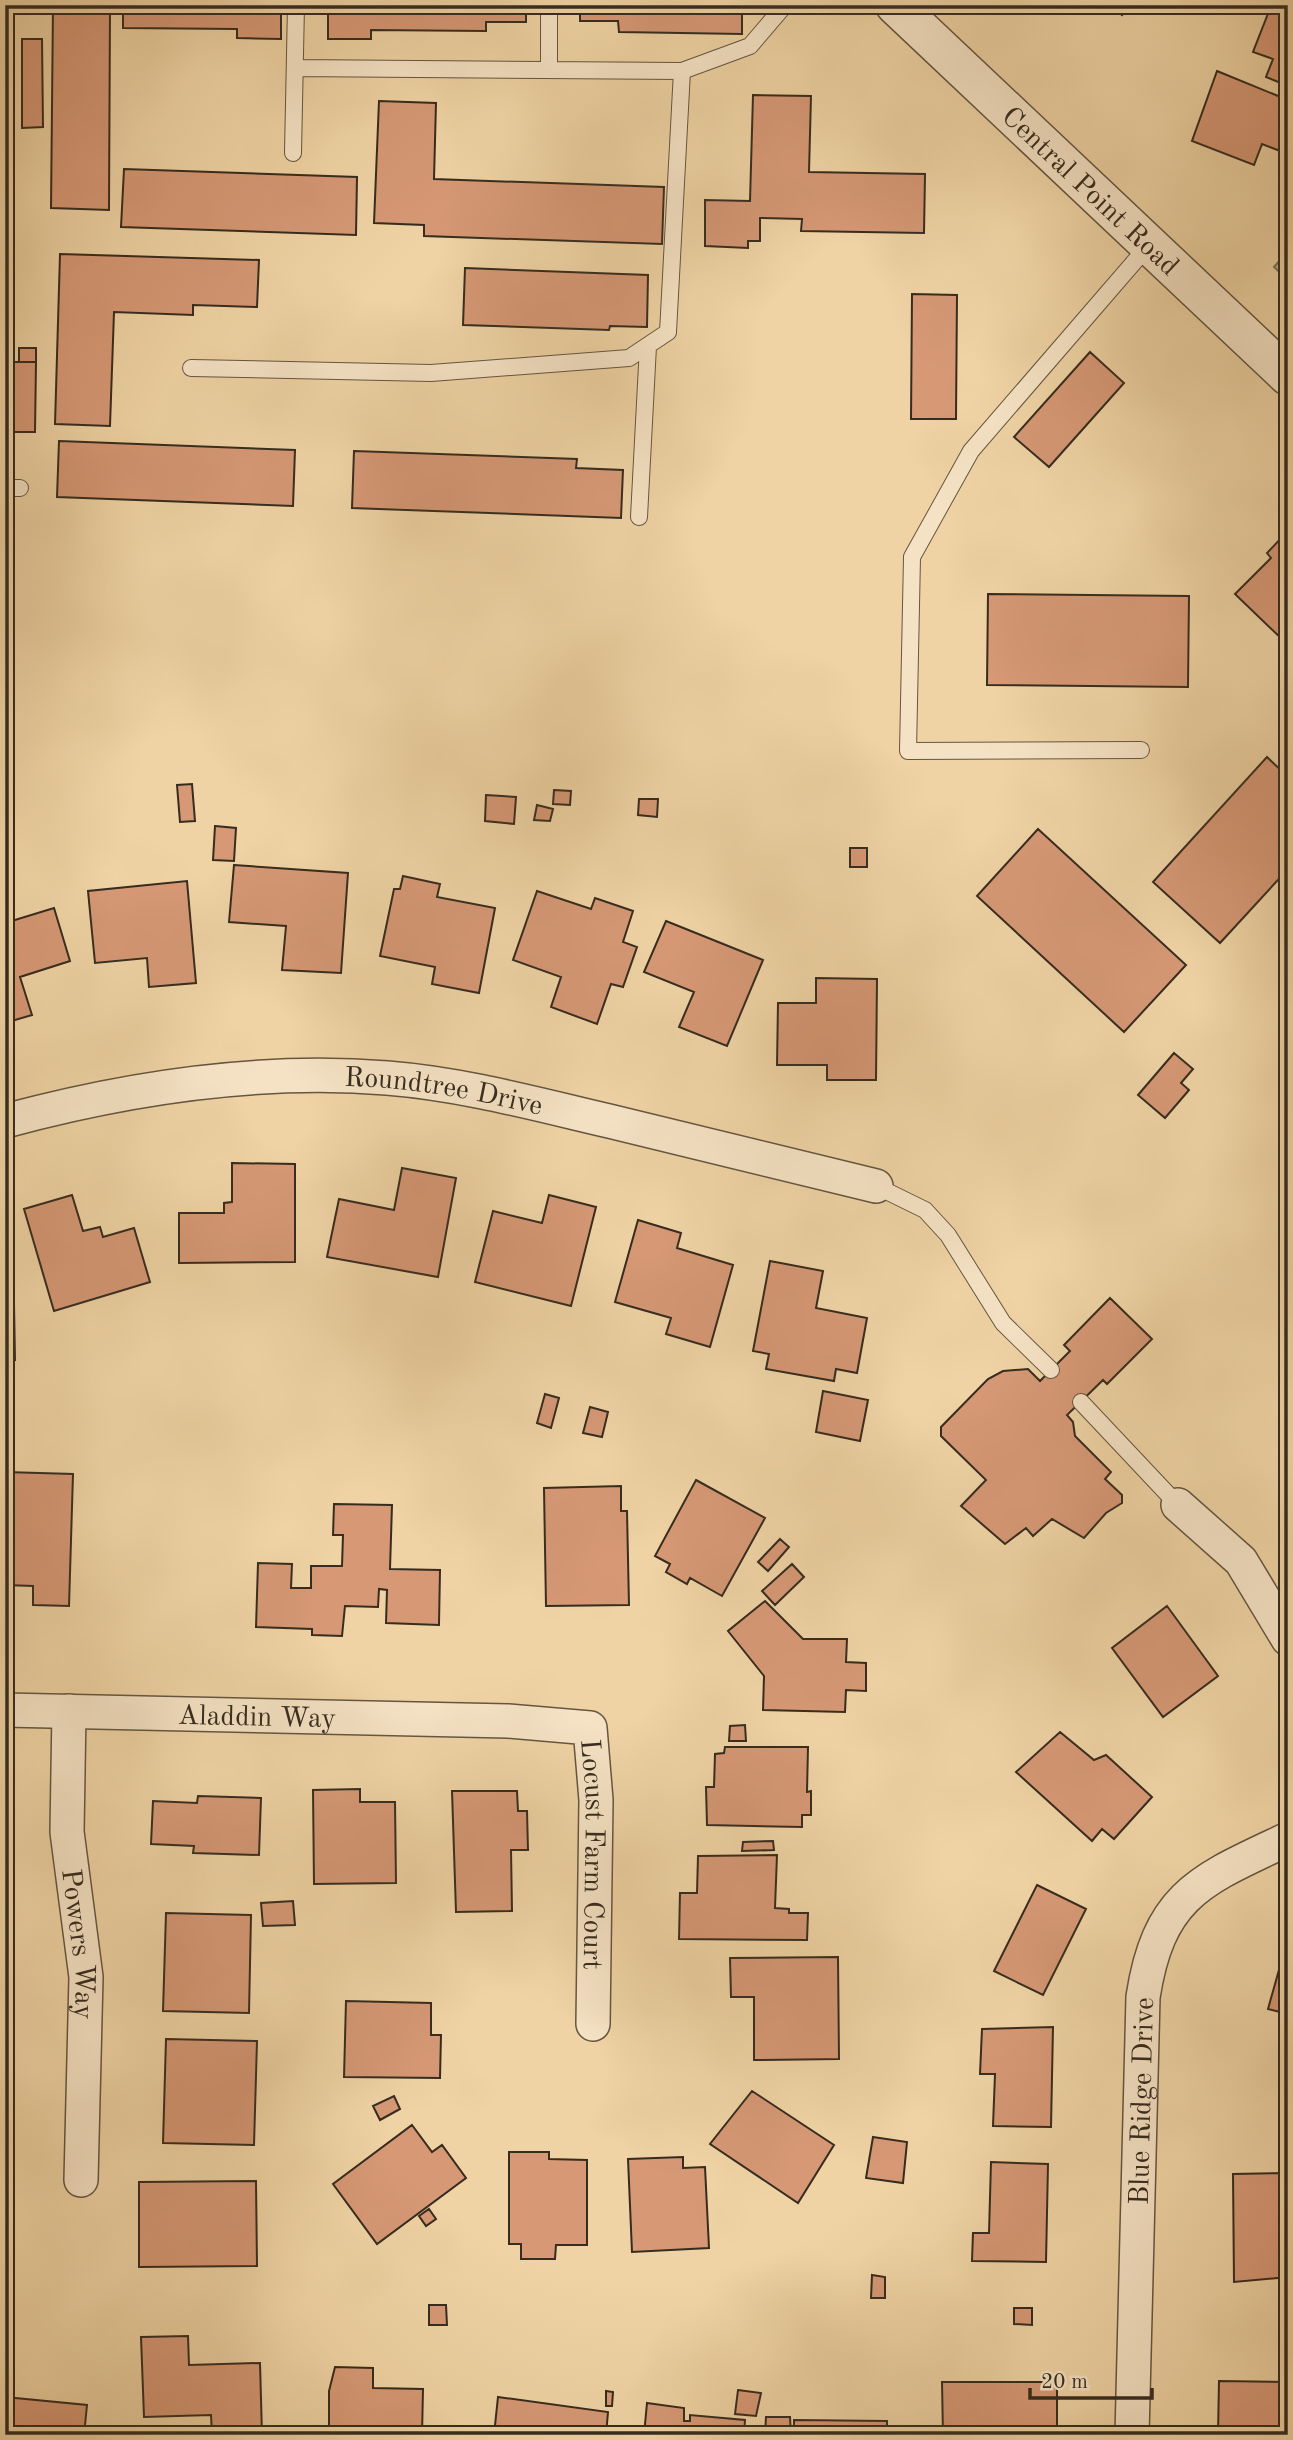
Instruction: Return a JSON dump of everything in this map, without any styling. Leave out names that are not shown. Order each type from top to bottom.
[{"type":"street","name":"Central Point Road","points":[[895,5],[1147,246],[1288,376]]},
{"type":"street","name":"Roundtree Drive","points":[[5,1121],[46,1110],[170,1087],[302,1077],[386,1078],[491,1093],[876,1186]]},
{"type":"street","points":[[1178,1505],[1241,1560],[1288,1639]]},
{"type":"street","name":"Aladdin Way","points":[[5,1710],[508,1721]]},
{"type":"street","name":"Powers Way","points":[[69,1711],[67,1832],[86,1977],[81,2180]]},
{"type":"street","name":"Locust Farm Court","points":[[508,1721],[590,1728],[596,1800],[593,2024]]},
{"type":"street","name":"Blue Ridge Drive","points":[[1132,2435],[1143,1997],[1149,1958],[1171,1913],[1205,1879],[1288,1839]]},
{"type":"lane","points":[[293,153],[296,5]]},
{"type":"lane","points":[[549,5],[549,69]]},
{"type":"lane","points":[[295,68],[682,71],[750,46],[785,5]]},
{"type":"lane","points":[[191,368],[430,373],[629,358],[668,332],[682,71]]},
{"type":"lane","points":[[1141,750],[908,751],[912,557],[971,451],[1147,246]]},
{"type":"lane","points":[[639,517],[648,346]]},
{"type":"lane","points":[[876,1186],[925,1210],[947,1235],[1003,1322],[1051,1370]]},
{"type":"lane","points":[[1081,1402],[1178,1505]]},
{"type":"green space","points":[[1288,251],[1288,280],[1274,267]]},
{"type":"building","points":[[53,5],[110,5],[109,210],[51,208]]},
{"type":"building","points":[[123,5],[281,5],[281,39],[237,38],[237,29],[123,28]]},
{"type":"building","points":[[328,5],[526,5],[526,22],[486,22],[486,31],[371,30],[371,39],[328,39]]},
{"type":"building","points":[[580,5],[742,5],[742,34],[619,32],[618,21],[580,21]]},
{"type":"building","points":[[1111,5],[1132,5],[1122,15]]},
{"type":"building","points":[[1271,6],[1288,12],[1288,86],[1266,77],[1273,59],[1253,52]]},
{"type":"building","points":[[22,39],[42,39],[43,127],[22,128]]},
{"type":"building","points":[[1217,71],[1288,100],[1288,154],[1262,144],[1254,165],[1192,141]]},
{"type":"building","points":[[753,95],[811,96],[809,172],[925,174],[924,233],[801,231],[802,219],[760,218],[760,241],[748,241],[748,248],[705,246],[705,200],[750,201]]},
{"type":"building","points":[[379,101],[436,103],[434,179],[664,187],[662,244],[424,236],[424,225],[374,223]]},
{"type":"building","points":[[124,169],[357,177],[356,235],[121,227]]},
{"type":"building","points":[[60,254],[259,260],[257,307],[193,305],[193,315],[114,312],[110,426],[55,424]]},
{"type":"building","points":[[465,268],[648,275],[647,327],[610,326],[609,330],[463,325]]},
{"type":"building","points":[[912,294],[957,295],[956,419],[911,419]]},
{"type":"building","points":[[5,348],[8,348],[7,445],[5,445]]},
{"type":"building","points":[[19,348],[36,348],[36,362],[19,362]]},
{"type":"building","points":[[1090,352],[1124,383],[1049,467],[1014,437]]},
{"type":"building","points":[[11,362],[36,362],[35,432],[10,432]]},
{"type":"building","points":[[59,441],[295,450],[293,506],[57,497]]},
{"type":"building","points":[[354,451],[577,459],[576,468],[623,470],[621,518],[352,508]]},
{"type":"building","points":[[1285,534],[1288,537],[1288,645],[1235,594],[1271,558],[1267,553]]},
{"type":"building","points":[[988,594],[1189,596],[1188,687],[987,685]]},
{"type":"building","points":[[5,742],[8,742],[6,772],[5,772]]},
{"type":"building","points":[[1267,757],[1288,777],[1288,869],[1220,943],[1153,882]]},
{"type":"building","points":[[192,784],[195,821],[180,822],[177,785]]},
{"type":"building","points":[[554,790],[571,791],[570,805],[553,804]]},
{"type":"building","points":[[486,795],[516,797],[514,824],[485,821]]},
{"type":"building","points":[[639,799],[658,799],[657,817],[638,815]]},
{"type":"building","points":[[537,805],[553,809],[550,821],[534,820]]},
{"type":"building","points":[[215,826],[236,828],[234,861],[213,860]]},
{"type":"building","points":[[1038,829],[1186,965],[1124,1032],[977,896]]},
{"type":"building","points":[[850,848],[867,848],[867,867],[850,867]]},
{"type":"building","points":[[234,865],[348,873],[341,973],[282,970],[286,926],[229,922]]},
{"type":"building","points":[[403,876],[440,884],[437,897],[495,908],[479,993],[432,984],[435,967],[380,956],[394,889],[400,889]]},
{"type":"building","points":[[187,881],[196,983],[149,987],[147,958],[95,963],[88,891]]},
{"type":"building","points":[[537,891],[591,909],[595,898],[633,911],[623,942],[637,947],[623,987],[611,984],[597,1024],[551,1007],[561,977],[513,960]]},
{"type":"building","points":[[54,908],[70,961],[20,977],[32,1015],[5,1023],[5,923]]},
{"type":"building","points":[[666,921],[763,960],[727,1046],[679,1027],[694,992],[644,972]]},
{"type":"building","points":[[816,978],[877,979],[876,1080],[827,1080],[827,1065],[777,1065],[778,1003],[816,1003]]},
{"type":"building","points":[[1174,1053],[1193,1069],[1181,1083],[1189,1090],[1165,1118],[1138,1095]]},
{"type":"building","points":[[232,1163],[295,1164],[295,1262],[179,1263],[179,1213],[224,1213],[224,1203],[232,1202]]},
{"type":"building","points":[[402,1168],[456,1178],[438,1277],[327,1257],[339,1199],[394,1210]]},
{"type":"building","points":[[72,1195],[83,1231],[100,1227],[103,1237],[134,1228],[150,1282],[54,1311],[24,1209]]},
{"type":"building","points":[[549,1195],[596,1207],[571,1306],[475,1282],[493,1211],[542,1223]]},
{"type":"building","points":[[638,1220],[681,1233],[677,1248],[733,1265],[710,1347],[666,1334],[671,1318],[615,1302]]},
{"type":"building","points":[[770,1261],[823,1271],[816,1308],[867,1318],[857,1373],[836,1369],[834,1381],[766,1369],[769,1354],[753,1351]]},
{"type":"building","points":[[1110,1298],[1152,1339],[1107,1384],[1103,1380],[1067,1415],[1073,1422],[1075,1436],[1111,1472],[1105,1479],[1122,1495],[1122,1503],[1106,1513],[1084,1538],[1052,1519],[1033,1536],[1026,1528],[1005,1544],[961,1506],[986,1480],[941,1436],[941,1427],[988,1379],[1003,1371],[1028,1369],[1040,1381],[1070,1351],[1064,1345]]},
{"type":"building","points":[[5,1304],[14,1304],[15,1360],[5,1360]]},
{"type":"building","points":[[823,1391],[868,1400],[860,1441],[816,1432]]},
{"type":"building","points":[[545,1394],[559,1398],[551,1428],[537,1423]]},
{"type":"building","points":[[590,1407],[608,1412],[602,1437],[583,1433]]},
{"type":"building","points":[[5,1472],[73,1474],[69,1606],[33,1605],[33,1586],[5,1585]]},
{"type":"building","points":[[696,1480],[765,1518],[722,1596],[690,1578],[687,1584],[666,1572],[670,1564],[655,1556]]},
{"type":"building","points":[[621,1486],[621,1511],[627,1511],[629,1605],[546,1606],[544,1488]]},
{"type":"building","points":[[334,1504],[392,1505],[390,1569],[440,1570],[439,1625],[386,1623],[387,1590],[379,1589],[378,1607],[345,1606],[342,1636],[312,1635],[312,1629],[256,1627],[258,1563],[292,1564],[291,1588],[311,1588],[311,1566],[342,1566],[343,1535],[333,1535]]},
{"type":"building","points":[[780,1539],[789,1547],[768,1571],[758,1562]]},
{"type":"building","points":[[792,1564],[804,1577],[775,1605],[762,1591]]},
{"type":"building","points":[[765,1601],[803,1639],[847,1639],[846,1662],[866,1663],[866,1691],[846,1690],[845,1712],[763,1710],[764,1676],[728,1631]]},
{"type":"building","points":[[1167,1606],[1218,1676],[1163,1717],[1112,1648]]},
{"type":"building","points":[[745,1725],[746,1741],[729,1741],[730,1726]]},
{"type":"building","points":[[1060,1732],[1094,1760],[1106,1755],[1152,1797],[1114,1839],[1102,1829],[1092,1841],[1016,1772]]},
{"type":"building","points":[[725,1747],[808,1747],[807,1792],[811,1791],[811,1815],[802,1815],[802,1827],[707,1825],[706,1787],[714,1787],[715,1754],[724,1753]]},
{"type":"building","points":[[360,1789],[360,1802],[395,1802],[396,1883],[314,1884],[313,1790]]},
{"type":"building","points":[[452,1791],[517,1791],[518,1811],[527,1811],[528,1850],[511,1850],[512,1911],[456,1912]]},
{"type":"building","points":[[198,1796],[261,1798],[259,1855],[193,1853],[194,1846],[151,1844],[153,1801],[197,1803]]},
{"type":"building","points":[[773,1841],[774,1850],[742,1851],[743,1842]]},
{"type":"building","points":[[777,1855],[775,1908],[789,1909],[789,1913],[808,1913],[807,1940],[679,1939],[680,1893],[697,1893],[698,1856]]},
{"type":"building","points":[[1037,1885],[1086,1909],[1043,1995],[994,1971]]},
{"type":"building","points":[[293,1901],[295,1925],[263,1926],[261,1903]]},
{"type":"building","points":[[166,1913],[251,1915],[249,2013],[163,2011]]},
{"type":"building","points":[[1286,1945],[1288,1946],[1288,2014],[1268,2009]]},
{"type":"building","points":[[838,1957],[839,2059],[754,2060],[754,1997],[731,1997],[730,1958]]},
{"type":"building","points":[[5,1977],[8,1977],[7,2017],[5,2017]]},
{"type":"building","points":[[346,2001],[431,2003],[431,2035],[441,2035],[440,2078],[344,2077]]},
{"type":"building","points":[[1053,2027],[1051,2127],[993,2126],[995,2074],[980,2074],[982,2029]]},
{"type":"building","points":[[166,2039],[257,2041],[254,2145],[163,2143]]},
{"type":"building","points":[[752,2091],[834,2145],[798,2203],[710,2144]]},
{"type":"building","points":[[394,2096],[400,2109],[380,2120],[373,2106]]},
{"type":"building","points":[[412,2125],[432,2152],[442,2145],[466,2178],[377,2244],[333,2184]]},
{"type":"building","points":[[873,2137],[907,2142],[903,2183],[866,2178]]},
{"type":"building","points":[[509,2152],[549,2152],[549,2159],[587,2160],[587,2245],[556,2245],[555,2259],[521,2259],[521,2244],[509,2244]]},
{"type":"building","points":[[683,2157],[683,2168],[705,2167],[709,2248],[632,2252],[628,2159]]},
{"type":"building","points":[[991,2162],[1048,2164],[1046,2262],[972,2261],[973,2233],[989,2233]]},
{"type":"building","points":[[1288,2173],[1288,2277],[1234,2282],[1233,2174]]},
{"type":"building","points":[[256,2181],[257,2266],[139,2267],[139,2182]]},
{"type":"building","points":[[429,2209],[436,2219],[426,2226],[419,2216]]},
{"type":"building","points":[[872,2275],[885,2277],[885,2298],[871,2298]]},
{"type":"building","points":[[429,2305],[446,2305],[447,2325],[429,2325]]},
{"type":"building","points":[[1014,2308],[1032,2308],[1032,2325],[1014,2324]]},
{"type":"building","points":[[188,2336],[189,2365],[260,2363],[262,2435],[212,2435],[211,2415],[144,2417],[141,2337]]},
{"type":"building","points":[[335,2367],[373,2368],[373,2388],[423,2389],[422,2435],[329,2435],[329,2391]]},
{"type":"building","points":[[1219,2381],[1288,2382],[1288,2435],[1218,2435]]},
{"type":"building","points":[[942,2382],[1057,2382],[1057,2435],[943,2435]]},
{"type":"building","points":[[738,2390],[761,2393],[756,2416],[735,2414]]},
{"type":"building","points":[[606,2391],[613,2392],[612,2406],[606,2406]]},
{"type":"building","points":[[5,2397],[87,2405],[84,2435],[34,2435],[35,2432],[24,2431],[24,2435],[5,2435]]},
{"type":"building","points":[[498,2397],[608,2412],[606,2435],[494,2435]]},
{"type":"building","points":[[647,2403],[684,2408],[684,2421],[690,2421],[690,2415],[745,2420],[744,2435],[644,2435]]},
{"type":"building","points":[[766,2417],[790,2417],[791,2435],[765,2435]]},
{"type":"building","points":[[794,2420],[887,2421],[887,2435],[794,2435]]}]
